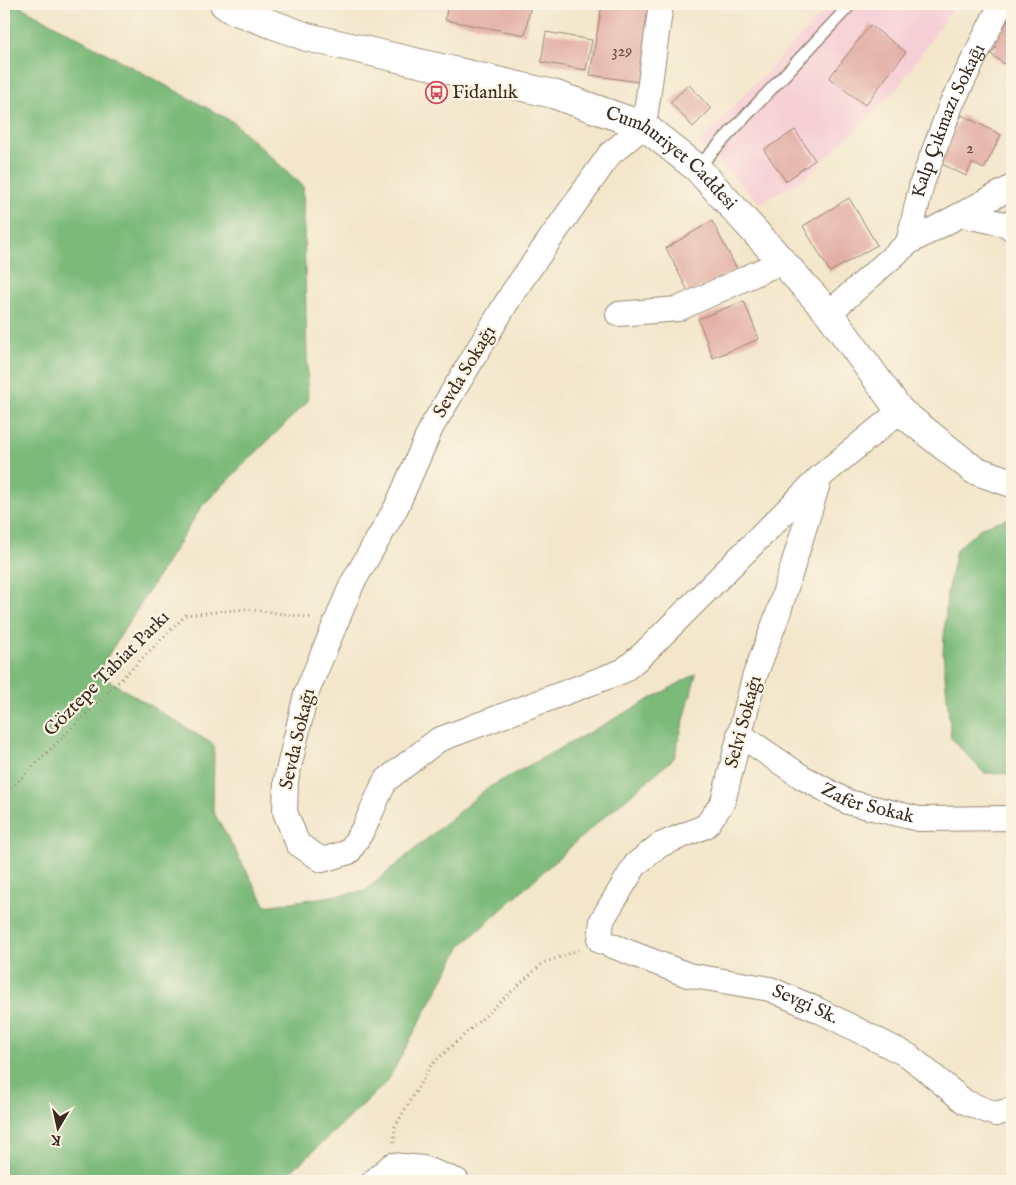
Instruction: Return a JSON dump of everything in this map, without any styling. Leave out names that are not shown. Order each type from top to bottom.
[{"type":"main road","name":"Cumhuriyet Caddesi","points":[[224,4],[231,9],[307,37],[554,94],[644,126],[697,168],[829,313],[900,411],[974,470],[1012,483]]},
{"type":"street","points":[[644,126],[661,4]]},
{"type":"street","name":"Kalp Çıkmazı Sokaḡı","points":[[908,243],[922,183],[951,105],[1001,4]]},
{"type":"street","name":"Sevda Sokağı","points":[[644,126],[610,154],[513,292],[432,426],[396,508],[352,584],[306,694],[286,780],[285,812],[298,844],[322,860],[349,852],[364,828],[385,781],[438,740],[623,670],[643,654],[821,476],[900,411]]},
{"type":"street","points":[[829,313],[908,243],[1012,187]]},
{"type":"street","points":[[962,215],[1009,225],[1012,229]]},
{"type":"street","points":[[618,314],[678,309],[782,262]]},
{"type":"street","name":"Selvi Sokağı","points":[[601,931],[636,864],[660,845],[706,826],[723,802],[754,678],[778,614],[821,476]]},
{"type":"street","name":"Zafer Sokak","points":[[739,734],[802,777],[848,802],[919,819],[1012,818]]},
{"type":"street","name":"Sevgi Sk.","points":[[601,931],[688,975],[770,990],[818,1010],[909,1056],[965,1102],[995,1114],[1012,1110]]},
{"type":"street","points":[[374,1181],[392,1166],[423,1168],[457,1181]]},
{"type":"lane","points":[[697,168],[851,4]]},
{"type":"path","name":"Göztepe Tabiat Parkı","points":[[4,795],[186,615],[245,609],[337,621]]},
{"type":"path","points":[[392,1166],[395,1127],[431,1065],[543,963],[601,931]]},
{"type":"shaded area","points":[[831,4],[956,4],[896,90],[805,178],[760,203],[699,143]]},
{"type":"green space","points":[[4,4],[16,4],[233,122],[303,186],[308,401],[202,506],[97,673],[214,745],[213,811],[266,906],[365,891],[486,789],[696,674],[674,758],[588,831],[461,946],[387,1082],[281,1181],[4,1181]]},
{"type":"green space","points":[[1012,517],[1012,774],[984,773],[951,738],[943,654],[947,593],[956,550],[982,527]]},
{"type":"building","points":[[448,4],[531,4],[525,35],[445,20]]},
{"type":"building","points":[[602,4],[657,4],[646,83],[590,75]]},
{"type":"building","points":[[1012,15],[1012,59],[1009,57],[1004,64],[991,54],[996,47],[992,44]]},
{"type":"building","points":[[870,25],[906,52],[865,105],[829,78]]},
{"type":"building","points":[[546,32],[592,40],[586,70],[541,62]]},
{"type":"building","points":[[689,85],[711,109],[693,127],[670,102]]},
{"type":"building","points":[[962,115],[1001,135],[984,169],[972,163],[966,176],[938,162]]},
{"type":"building","points":[[795,130],[815,160],[786,181],[764,150]]},
{"type":"building","points":[[849,198],[877,245],[830,272],[803,226]]},
{"type":"building","points":[[712,221],[737,269],[689,293],[666,248]]},
{"type":"building","points":[[744,301],[759,339],[713,358],[698,319]]},
{"type":"place","name":"Fidanlık","points":[[436,93]]}]
